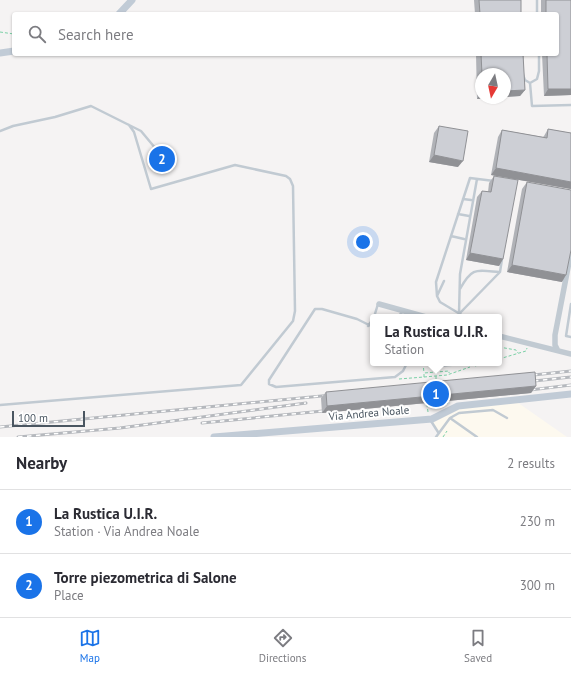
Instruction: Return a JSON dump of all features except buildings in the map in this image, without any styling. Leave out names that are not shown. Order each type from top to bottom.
[{"type":"street","points":[[121,12],[132,0]]},
{"type":"street","points":[[0,53],[12,51]]},
{"type":"street","points":[[557,349],[555,339],[570,268],[571,252]]},
{"type":"street","points":[[378,304],[414,314]]},
{"type":"street","points":[[502,337],[557,349],[571,354]]},
{"type":"street","name":"Via Andrea Noale","points":[[214,437],[429,419],[458,406],[571,394]]},
{"type":"lane","points":[[537,0],[538,12]]},
{"type":"lane","points":[[530,83],[538,79],[539,56]]},
{"type":"lane","points":[[523,68],[525,80],[530,83]]},
{"type":"lane","points":[[530,83],[532,106],[571,105]]},
{"type":"lane","points":[[0,131],[7,127],[55,117],[89,106],[98,108],[143,133],[156,150]]},
{"type":"lane","points":[[0,405],[239,385],[244,382],[293,321],[296,311],[292,186],[290,179],[286,176],[236,165],[151,188],[134,132],[129,125]]},
{"type":"lane","points":[[459,314],[440,302],[437,296],[436,282],[470,178],[496,182]]},
{"type":"lane","points":[[459,314],[460,274],[477,179]]},
{"type":"lane","points":[[463,199],[471,200]]},
{"type":"lane","points":[[458,214],[468,216]]},
{"type":"lane","points":[[451,236],[464,239]]},
{"type":"lane","points":[[459,314],[500,272],[503,256]]},
{"type":"lane","points":[[460,290],[466,277],[476,270],[500,272]]},
{"type":"lane","points":[[437,296],[444,281]]},
{"type":"lane","points":[[374,314],[378,304]]},
{"type":"lane","points":[[571,304],[570,321],[566,336],[571,337]]},
{"type":"lane","points":[[370,323],[368,326],[357,319],[322,309],[315,309],[269,380],[269,384],[276,387],[395,377],[405,366]]},
{"type":"lane","points":[[436,437],[438,432],[450,418],[458,413],[493,410],[507,418]]},
{"type":"lane","points":[[450,418],[477,437]]},
{"type":"lane","points":[[429,419],[438,432]]},
{"type":"path","points":[[0,32],[12,34]]},
{"type":"path","points":[[502,358],[526,351],[529,344]]},
{"type":"path","points":[[502,348],[516,350],[518,354]]},
{"type":"path","points":[[423,366],[424,377]]},
{"type":"path","points":[[395,377],[396,379],[436,376],[449,374],[475,366]]},
{"type":"path","points":[[424,374],[449,371],[449,374]]},
{"type":"path","points":[[436,376],[436,383]]},
{"type":"path","points":[[437,398],[438,404]]},
{"type":"path","points":[[429,419],[427,405],[450,403]]},
{"type":"path","points":[[443,437],[447,431]]},
{"type":"shaded area","points":[[514,400],[567,437],[437,437],[438,432],[429,419],[451,408]]},
{"type":"railway","points":[[524,376],[571,371]]},
{"type":"railway","points":[[525,382],[571,377]]},
{"type":"railway","points":[[522,391],[571,385]]},
{"type":"railway","points":[[0,427],[332,395]]},
{"type":"railway","points":[[18,437],[120,428],[306,403]]},
{"type":"railway","points":[[202,423],[333,410]]},
{"type":"place","name":"Torre piezometrica di Salone","points":[[162,159]]},
{"type":"place","name":"La Rustica U.I.R.","points":[[436,394]]}]
